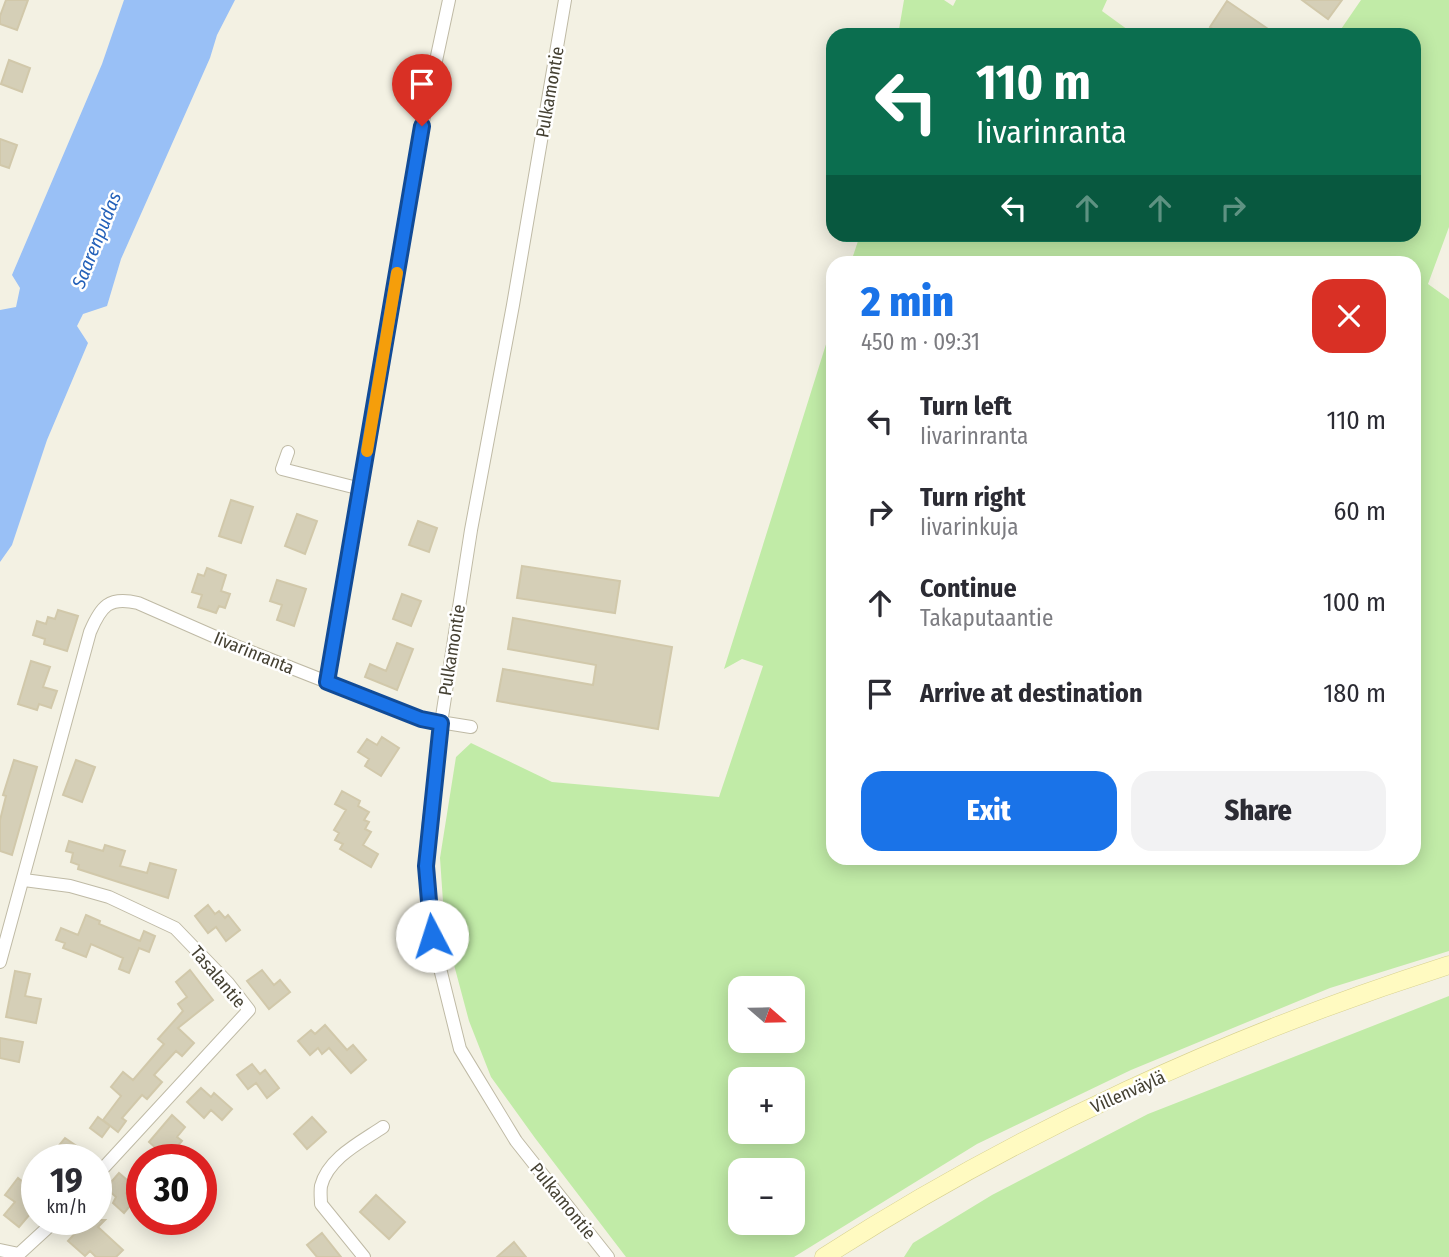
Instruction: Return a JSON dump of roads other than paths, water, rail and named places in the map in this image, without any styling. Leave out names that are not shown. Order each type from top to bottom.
[{"type":"street","points":[[327,682],[422,126],[449,0]]},
{"type":"street","name":"Pulkamontie","points":[[565,0],[471,530],[441,723],[426,866],[432,936],[460,1049],[516,1141],[602,1255]]},
{"type":"street","points":[[288,453],[282,469],[361,489]]},
{"type":"street","name":"Iivarinranta","points":[[24,880],[90,632],[97,615],[107,603],[123,599],[138,603],[236,646],[421,719],[471,727]]},
{"type":"street","points":[[0,962],[24,880]]},
{"type":"street","name":"Tasalantie","points":[[24,880],[70,886],[109,897],[175,928],[228,983],[249,1010],[112,1158]]},
{"type":"street","name":"Villenväylä","points":[[824,1257],[937,1189],[1113,1098],[1263,1033],[1389,984],[1449,965]]},
{"type":"street","points":[[364,1257],[321,1204],[321,1186],[330,1168],[344,1154],[383,1127]]},
{"type":"street","points":[[0,1250],[19,1254],[39,1235]]},
{"type":"water","name":"Saarenpudas","points":[[124,0],[235,0],[217,35],[210,58],[121,259],[107,306],[83,314],[77,326],[88,343],[47,440],[12,545],[0,562],[0,310],[16,307],[20,288],[12,275],[102,64]]}]
